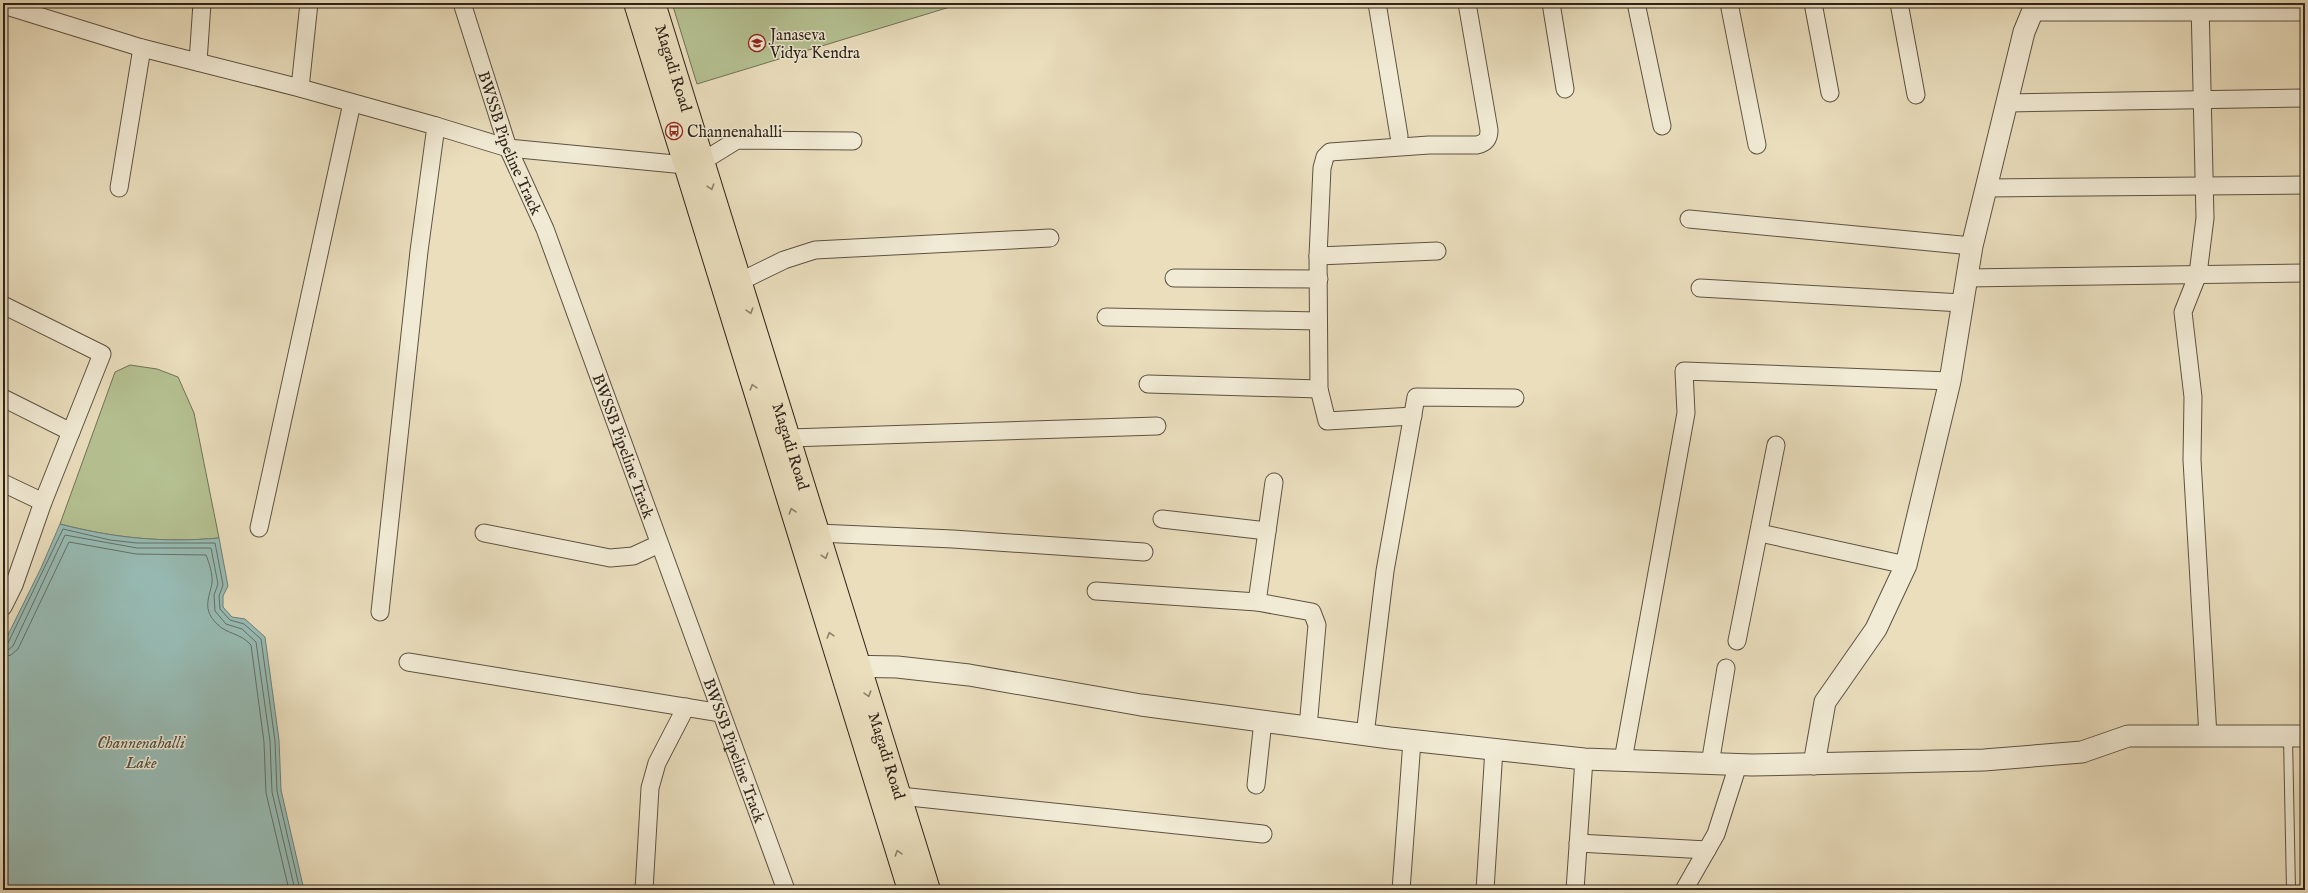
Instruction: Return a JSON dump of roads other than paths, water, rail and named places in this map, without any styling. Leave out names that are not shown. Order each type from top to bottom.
[{"type":"main road","name":"Magadi Road","points":[[635,3],[694,163],[741,281],[790,438],[818,533],[849,665],[909,890]]},
{"type":"main road","name":"Magadi Road","points":[[654,3],[694,163],[849,665],[900,796],[930,890]]},
{"type":"street","points":[[198,62],[202,3]]},
{"type":"street","points":[[300,88],[309,3]]},
{"type":"street","name":"BWSSB Pipeline Track","points":[[462,3],[508,148],[545,229],[786,890]]},
{"type":"street","points":[[1377,3],[1399,136]]},
{"type":"street","points":[[1413,416],[1327,421],[1319,389],[1318,256],[1322,168],[1325,157],[1330,152],[1429,145],[1477,145],[1485,143],[1489,138],[1489,130],[1467,3]]},
{"type":"street","points":[[1551,3],[1565,89]]},
{"type":"street","points":[[1636,3],[1662,126]]},
{"type":"street","points":[[1729,3],[1757,145]]},
{"type":"street","points":[[1813,3],[1830,93]]},
{"type":"street","points":[[1899,3],[1916,95]]},
{"type":"street","points":[[3,4],[142,48],[300,88],[508,148],[694,163],[737,140],[853,141]]},
{"type":"street","points":[[1814,764],[1825,702],[1876,629],[1906,565],[1950,380],[1972,246],[2008,103],[2024,32],[2034,7],[2200,7],[2305,12]]},
{"type":"street","points":[[2200,7],[2205,218],[2198,274],[2183,312],[2193,398],[2192,460],[2208,736]]},
{"type":"street","points":[[119,188],[142,48]]},
{"type":"street","points":[[2008,103],[2202,101],[2305,98]]},
{"type":"street","points":[[259,528],[352,103]]},
{"type":"street","points":[[380,612],[419,251],[436,126]]},
{"type":"street","points":[[1987,188],[2305,185]]},
{"type":"street","points":[[1689,219],[1972,246]]},
{"type":"street","points":[[741,281],[784,260],[816,250],[1050,238]]},
{"type":"street","points":[[1318,256],[1437,251]]},
{"type":"street","points":[[1966,278],[2305,273]]},
{"type":"street","points":[[1174,278],[1319,279]]},
{"type":"street","points":[[1700,288],[1962,303]]},
{"type":"street","points":[[3,305],[102,354],[43,502],[9,582],[3,607]]},
{"type":"street","points":[[1106,317],[1318,321]]},
{"type":"street","points":[[1622,760],[1686,413],[1684,370],[1950,380]]},
{"type":"street","points":[[1148,384],[1319,389]]},
{"type":"street","points":[[1365,735],[1385,571],[1416,397],[1515,398]]},
{"type":"street","points":[[3,398],[71,432]]},
{"type":"street","points":[[790,438],[1158,426]]},
{"type":"street","points":[[1737,641],[1760,533],[1776,445]]},
{"type":"street","points":[[1257,602],[1274,482]]},
{"type":"street","points":[[3,483],[43,502]]},
{"type":"street","points":[[1162,519],[1267,531]]},
{"type":"street","points":[[484,533],[610,558],[633,556],[659,544]]},
{"type":"street","points":[[818,533],[953,539],[1144,552]]},
{"type":"street","points":[[1760,533],[1906,565]]},
{"type":"street","points":[[1096,591],[1257,602],[1312,612],[1317,625],[1308,728]]},
{"type":"street","points":[[408,662],[721,713]]},
{"type":"street","points":[[849,665],[969,675],[1140,705],[1308,728],[1584,759],[1738,765],[1984,760],[2082,752],[2128,736],[2296,736]]},
{"type":"street","points":[[1710,764],[1726,668]]},
{"type":"street","points":[[644,890],[650,788],[657,763],[686,707]]},
{"type":"street","points":[[1256,786],[1263,721]]},
{"type":"street","points":[[1401,890],[1412,740]]},
{"type":"street","points":[[1485,890],[1494,749]]},
{"type":"street","points":[[1575,890],[1584,759]]},
{"type":"street","points":[[1684,890],[1716,834],[1738,765]]},
{"type":"street","points":[[900,796],[1263,834]]},
{"type":"street","points":[[1578,843],[1707,850]]},
{"type":"lane","points":[[2291,890],[2296,736]]},
{"type":"water","name":"Channenahalli Lake","points":[[60,524],[99,533],[139,538],[178,540],[219,538],[228,586],[223,596],[223,607],[232,617],[245,619],[265,637],[279,740],[281,790],[304,890],[3,890],[3,645],[41,568]]},
{"type":"place","name":"Janaseva Vidya Kendra","points":[[757,43]]},
{"type":"place","name":"Channenahalli","points":[[674,131]]}]
